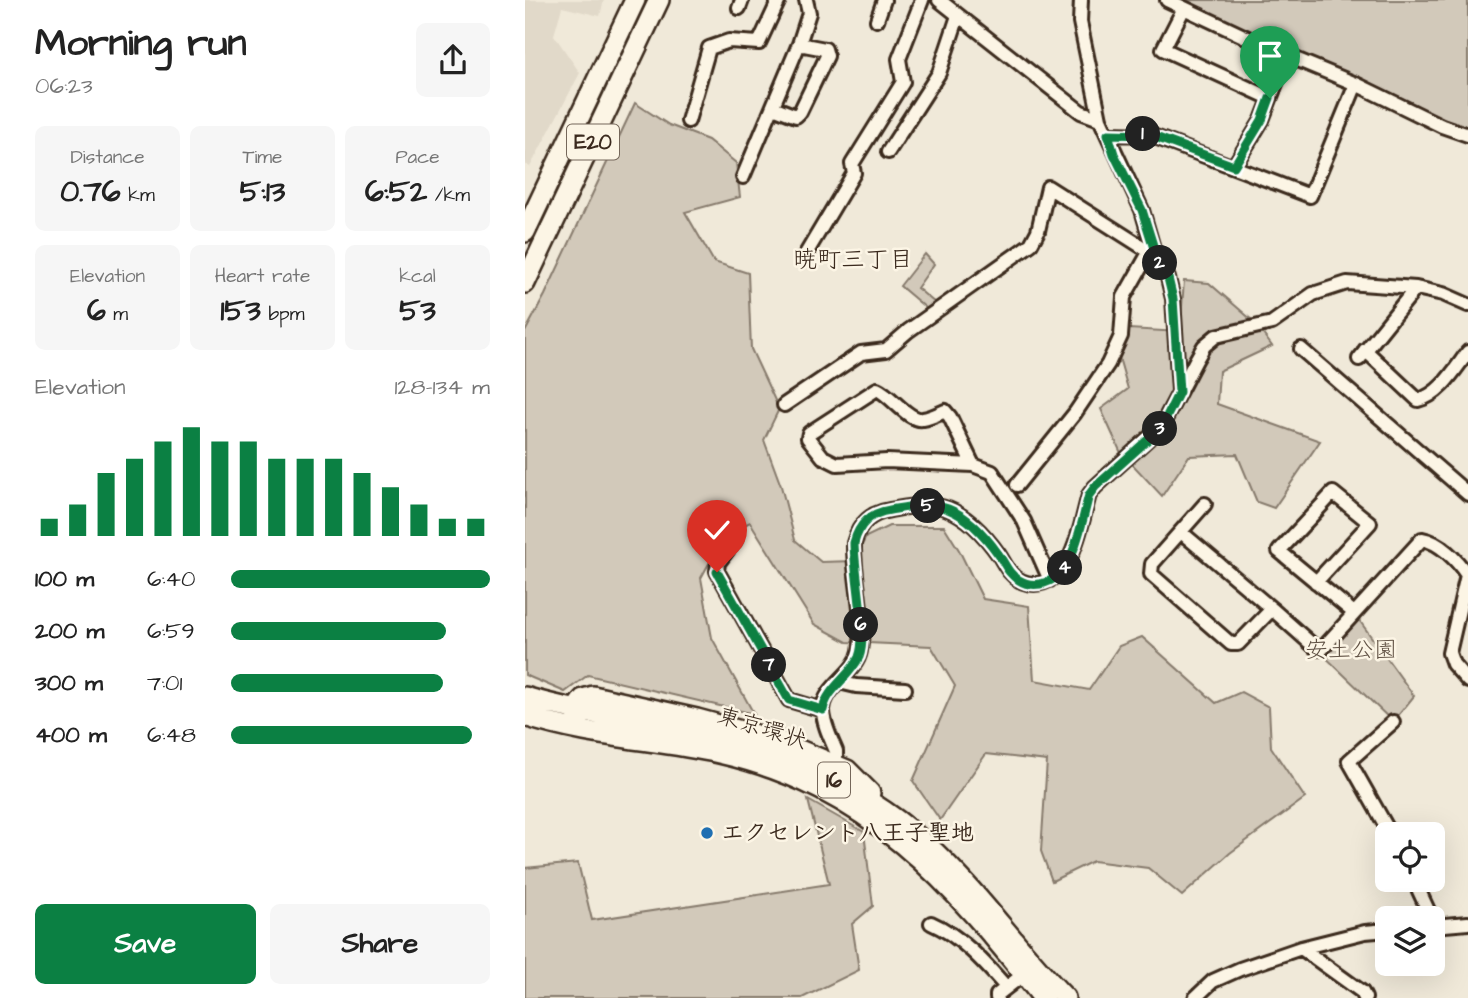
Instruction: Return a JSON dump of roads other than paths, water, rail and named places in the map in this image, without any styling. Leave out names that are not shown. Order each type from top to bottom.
[{"type":"highway","name":"E20","points":[[525,232],[635,0]]},
{"type":"highway","name":"E20","points":[[525,282],[659,0]]},
{"type":"highway","name":"東京環状","points":[[525,697],[584,718],[744,760],[793,777],[840,800],[885,828],[924,862],[960,898],[1043,998]]},
{"type":"highway","points":[[584,718],[583,699],[589,697],[752,733],[791,746],[852,774],[881,808]]},
{"type":"highway","name":"東京環状","points":[[525,716],[584,718],[676,729],[773,754],[827,776],[881,808],[918,836],[954,870],[1065,998]]},
{"type":"street","points":[[688,121],[709,48],[729,41],[759,43],[779,0]]},
{"type":"street","points":[[743,177],[799,44],[809,13],[806,0]]},
{"type":"street","points":[[877,20],[884,0]]},
{"type":"street","points":[[803,257],[854,173],[852,164],[903,82],[899,59],[922,0]]},
{"type":"street","points":[[939,0],[1081,112],[1100,120]]},
{"type":"street","points":[[1081,0],[1080,22],[1100,120],[1142,210],[1153,253],[1168,278],[1173,299],[1178,401]]},
{"type":"street","points":[[1167,0],[1468,135]]},
{"type":"street","points":[[1184,8],[1163,49],[1270,98]]},
{"type":"street","points":[[888,152],[939,74],[957,16]]},
{"type":"street","points":[[773,107],[796,116],[827,56],[825,49],[799,44]]},
{"type":"street","points":[[1234,166],[1262,120],[1287,55]]},
{"type":"street","points":[[1108,134],[1150,135],[1310,196],[1356,84]]},
{"type":"street","points":[[784,405],[861,353],[886,351],[908,331],[1031,244],[1038,232],[1048,187],[1153,253]]},
{"type":"street","points":[[1017,485],[1075,413],[1108,364],[1121,336],[1124,297],[1153,253]]},
{"type":"street","points":[[832,764],[836,751],[823,710],[828,696],[859,657],[862,635],[854,543],[857,530],[866,519],[881,511],[920,506],[950,509],[985,537],[1009,572],[1018,580],[1029,584],[1050,580],[1065,569],[1071,556],[1089,495],[1161,428],[1178,401],[1204,346],[1216,336],[1275,326],[1313,293],[1347,283],[1416,288],[1443,294],[1468,306]]},
{"type":"street","points":[[1416,288],[1362,354],[1418,400],[1428,398],[1441,386],[1468,352]]},
{"type":"street","points":[[1301,349],[1468,494]]},
{"type":"street","points":[[973,466],[950,417],[944,411],[922,420],[914,419],[877,388],[809,433],[808,438],[823,457],[837,464],[887,461],[973,466],[992,472],[1024,521],[1050,580]]},
{"type":"street","points":[[1316,582],[1370,523],[1333,493],[1279,551],[1316,582],[1354,613]]},
{"type":"street","points":[[1205,504],[1152,564],[1151,574],[1231,644],[1238,644],[1272,609]]},
{"type":"street","points":[[1181,531],[1317,649],[1322,649],[1335,637],[1422,539],[1427,540],[1457,559],[1467,575],[1449,653],[1453,664],[1468,681]]},
{"type":"street","points":[[735,540],[718,563],[717,572],[789,700],[823,710]]},
{"type":"street","points":[[839,682],[856,687],[905,689]]},
{"type":"street","points":[[1384,822],[1349,761],[1393,722]]},
{"type":"street","points":[[931,923],[943,928],[971,950],[1006,987]]},
{"type":"street","points":[[1445,923],[1468,923]]},
{"type":"street","points":[[1195,998],[1223,975],[1301,948],[1375,931]]},
{"type":"street","points":[[1301,948],[1362,992],[1365,998]]},
{"type":"street","points":[[997,998],[1006,987],[1024,974]]},
{"type":"place","name":"エクセレント八王子聖地","points":[[707,833]]},
{"type":"district","name":"暁町三丁目","points":[[853,260]]},
{"type":"park label","name":"安土公園","points":[[1351,650]]}]
